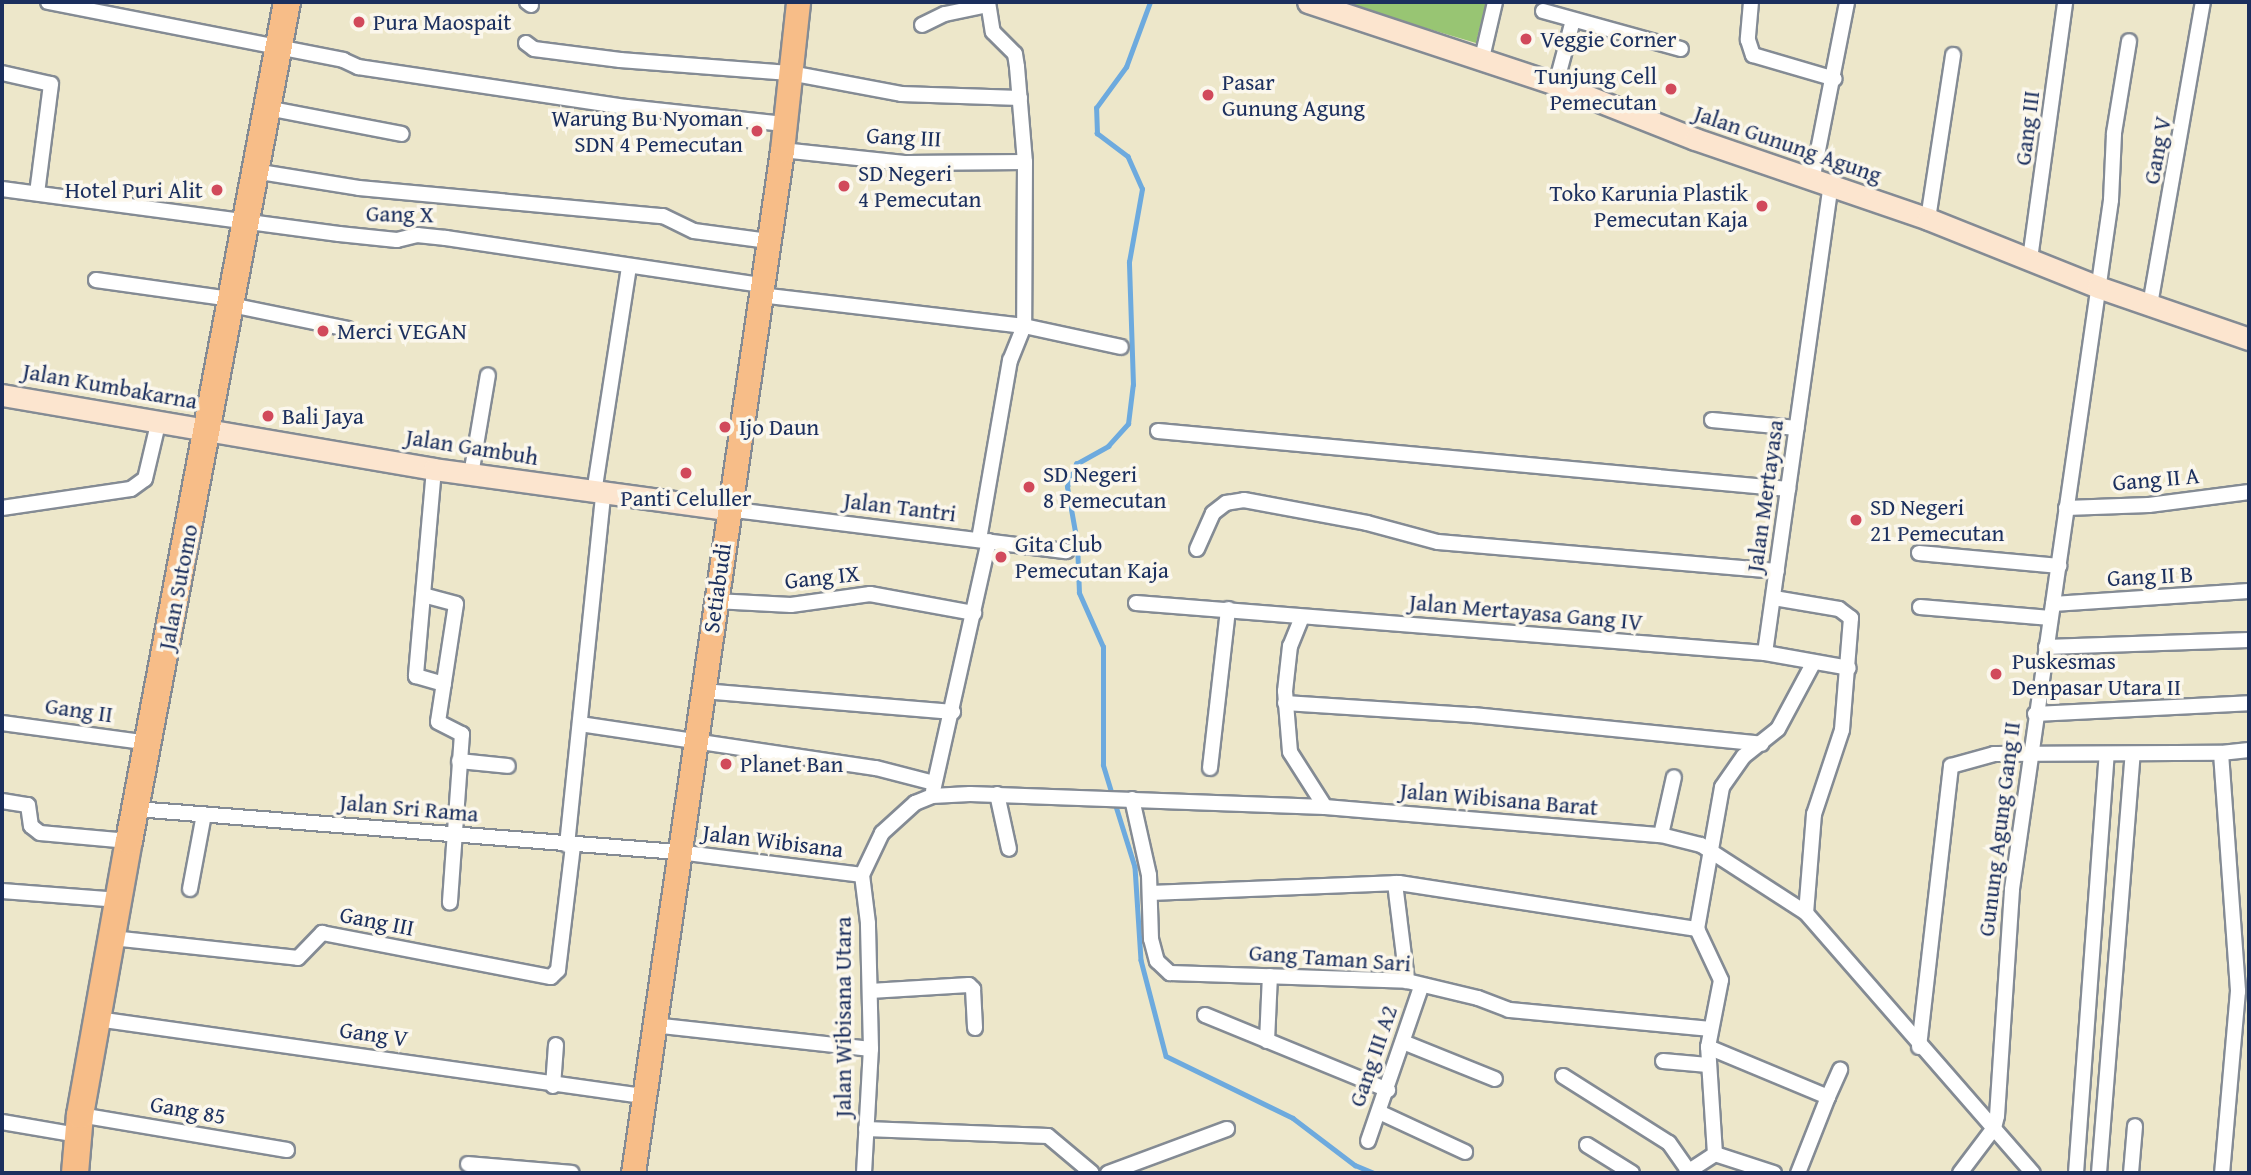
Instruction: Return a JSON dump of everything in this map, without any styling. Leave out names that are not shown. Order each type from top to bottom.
[{"type":"highway","name":"Jalan Sutomo","points":[[75,1173],[79,1125],[129,841],[209,430],[254,171],[287,2]]},
{"type":"main road","name":"Setiabudi","points":[[633,1173],[678,852],[697,740],[727,509],[782,150],[798,2]]},
{"type":"main road","name":"Jalan Gunung Agung","points":[[1308,2],[1556,84],[1821,184],[1928,219],[2098,286],[2249,339]]},
{"type":"main road","name":"Jalan Kumbakarna","points":[[2,395],[209,430]]},
{"type":"main road","name":"Jalan Gambuh","points":[[209,430],[471,475],[727,509]]},
{"type":"street","points":[[48,2],[454,83],[784,124]]},
{"type":"street","points":[[1482,58],[1495,2]]},
{"type":"street","points":[[1751,2],[1748,40],[1753,55],[1835,79]]},
{"type":"street","name":"Jalan Mertayasa","points":[[1806,913],[1814,814],[1842,730],[1852,625],[1848,613],[1774,598],[1797,428],[1821,184],[1847,2]]},
{"type":"street","name":"Gang III","points":[[2030,259],[2065,2]]},
{"type":"street","name":"Gang V","points":[[2150,305],[2203,2]]},
{"type":"street","points":[[862,875],[882,833],[933,790],[974,613],[1010,360],[1024,326],[1025,162],[1015,54],[993,32],[988,4],[945,14],[922,25]]},
{"type":"street","points":[[1543,11],[1681,49]]},
{"type":"street","points":[[1556,84],[1573,20]]},
{"type":"street","name":"Gunung Agung Gang II","points":[[1994,1128],[2012,889],[2098,286],[2129,41]]},
{"type":"street","points":[[526,43],[534,49],[620,60],[790,73],[901,94],[1020,98]]},
{"type":"street","points":[[1928,219],[1953,55]]},
{"type":"street","points":[[2,73],[51,84],[37,193]]},
{"type":"street","points":[[267,108],[402,134]]},
{"type":"street","name":"Gang III","points":[[782,150],[904,163],[1025,162]]},
{"type":"street","points":[[254,171],[359,188],[663,216],[694,231],[768,241]]},
{"type":"street","name":"Gang X","points":[[2,189],[397,240],[417,235],[446,238],[761,290],[1024,326],[1121,347]]},
{"type":"street","points":[[570,846],[599,494],[629,267]]},
{"type":"street","points":[[96,280],[232,302],[348,329]]},
{"type":"street","points":[[471,475],[488,375]]},
{"type":"street","points":[[2,508],[131,489],[145,479],[159,420]]},
{"type":"street","points":[[1712,420],[1797,428]]},
{"type":"street","points":[[1158,431],[1788,489]]},
{"type":"street","points":[[434,469],[416,676],[444,684]]},
{"type":"street","name":"Gang II A","points":[[2066,508],[2149,505],[2249,492]]},
{"type":"street","points":[[1197,549],[1213,513],[1226,503],[1244,500],[1367,523],[1438,542],[1777,571]]},
{"type":"street","name":"Jalan Tantri","points":[[727,509],[1066,551]]},
{"type":"street","points":[[1919,554],[2059,566]]},
{"type":"street","name":"Gang II B","points":[[1920,607],[2052,611],[2249,590]]},
{"type":"street","name":"Gang IX","points":[[715,601],[791,605],[870,594],[974,613]]},
{"type":"street","points":[[423,595],[456,604],[438,722],[461,732],[450,903]]},
{"type":"street","points":[[1765,653],[1774,598]]},
{"type":"street","name":"Jalan Mertayasa Gang IV","points":[[1136,603],[1765,653],[1849,667]]},
{"type":"street","points":[[1210,768],[1228,609]]},
{"type":"street","points":[[1302,617],[1290,646],[1284,703],[1290,752],[1325,807]]},
{"type":"street","points":[[2046,647],[2249,640]]},
{"type":"street","points":[[1715,1154],[1708,1048],[1709,1029],[1721,980],[1697,929],[1709,850],[1722,787],[1744,756],[1778,729],[1814,662]]},
{"type":"street","points":[[703,691],[953,712]]},
{"type":"street","points":[[1284,703],[1473,715],[1762,744]]},
{"type":"street","points":[[2035,714],[2249,703]]},
{"type":"street","name":"Gang II","points":[[2,723],[149,743]]},
{"type":"street","points":[[580,724],[876,768],[933,790]]},
{"type":"street","points":[[1919,1047],[1948,774],[1957,761],[2030,754],[2221,753],[2249,750]]},
{"type":"street","points":[[2221,753],[2238,991],[2222,1173]]},
{"type":"street","points":[[2076,1173],[2107,754]]},
{"type":"street","points":[[2099,1173],[2133,754]]},
{"type":"street","points":[[459,761],[509,766]]},
{"type":"street","points":[[1661,835],[1674,777]]},
{"type":"street","name":"Jalan Wibisana Barat","points":[[933,790],[1325,807],[1661,835],[1709,850],[1806,913],[1919,1047],[2033,1173]]},
{"type":"street","points":[[997,794],[1009,849]]},
{"type":"street","name":"Gang Taman Sari","points":[[1127,799],[1150,893],[1151,939],[1162,970],[1414,984],[1478,998],[1509,1010],[1709,1029]]},
{"type":"street","points":[[2,801],[28,805],[31,826],[40,834],[129,841]]},
{"type":"street","name":"Jalan Sri Rama","points":[[136,809],[455,834],[570,846],[678,852]]},
{"type":"street","points":[[190,889],[204,814]]},
{"type":"street","name":"Gang III","points":[[113,938],[298,958],[322,933],[551,977],[558,970],[570,846]]},
{"type":"street","name":"Jalan Wibisana","points":[[678,852],[862,875]]},
{"type":"street","name":"Jalan Wibisana Utara","points":[[862,875],[871,1048],[866,1129],[1048,1136],[1092,1173]]},
{"type":"street","points":[[1150,893],[1395,883],[1697,929]]},
{"type":"street","name":"Gang III A2","points":[[1368,1141],[1403,1042],[1414,984],[1395,883]]},
{"type":"street","points":[[2,891],[120,900]]},
{"type":"street","points":[[1267,1041],[1270,976]]},
{"type":"street","points":[[870,991],[969,985],[973,989],[975,1028]]},
{"type":"street","points":[[1205,1015],[1388,1090]]},
{"type":"street","name":"Gang V","points":[[97,1019],[553,1086],[643,1096]]},
{"type":"street","points":[[653,1025],[871,1048]]},
{"type":"street","points":[[1403,1042],[1494,1079]]},
{"type":"street","points":[[553,1086],[556,1045]]},
{"type":"street","points":[[1708,1048],[1828,1097]]},
{"type":"street","points":[[1663,1061],[1708,1065]]},
{"type":"street","points":[[1798,1173],[1840,1070]]},
{"type":"street","points":[[1563,1076],[1669,1143],[1688,1173],[1715,1154]]},
{"type":"street","points":[[1379,1112],[1465,1152]]},
{"type":"street","name":"Gang 85","points":[[2,1122],[79,1125],[287,1150]]},
{"type":"street","points":[[2131,1173],[2135,1126]]},
{"type":"street","points":[[1960,1173],[1994,1128]]},
{"type":"street","points":[[864,1173],[866,1129]]},
{"type":"street","points":[[1108,1173],[1227,1129]]},
{"type":"street","points":[[1587,1145],[1632,1173]]},
{"type":"street","points":[[1715,1154],[1774,1173]]},
{"type":"street","points":[[468,1164],[572,1173]]},
{"type":"green space","points":[[1338,2],[1486,2],[1476,43]]},
{"type":"waterway","points":[[1112,795],[1103,765],[1103,647],[1079,593],[1077,543],[1067,487],[1076,464],[1108,446],[1128,424],[1133,385],[1129,262],[1142,189],[1128,157],[1097,134],[1096,108],[1126,67],[1150,2]]},
{"type":"waterway","points":[[1115,803],[1135,867],[1141,960],[1166,1056],[1293,1118],[1355,1165],[1374,1173]]},
{"type":"place","name":"Pura Maospait","points":[[359,22]]},
{"type":"place","name":"Veggie Corner","points":[[1526,39]]},
{"type":"place","name":"Tunjung Cell Pemecutan","points":[[1671,89]]},
{"type":"place","name":"Pasar Gunung Agung","points":[[1208,95]]},
{"type":"place","name":"Warung Bu Nyoman SDN 4 Pemecutan","points":[[757,131]]},
{"type":"place","name":"SD Negeri 4 Pemecutan","points":[[844,186]]},
{"type":"place","name":"Hotel Puri Alit","points":[[217,190]]},
{"type":"place","name":"Toko Karunia Plastik Pemecutan Kaja","points":[[1762,206]]},
{"type":"place","name":"Merci VEGAN","points":[[323,331]]},
{"type":"place","name":"Bali Jaya","points":[[268,416]]},
{"type":"place","name":"Ijo Daun","points":[[725,427]]},
{"type":"place","name":"Panti Celuller","points":[[686,473]]},
{"type":"place","name":"SD Negeri 8 Pemecutan","points":[[1029,487]]},
{"type":"place","name":"SD Negeri 21 Pemecutan","points":[[1856,520]]},
{"type":"place","name":"Gita Club Pemecutan Kaja","points":[[1001,557]]},
{"type":"place","name":"Puskesmas Denpasar Utara II","points":[[1996,674]]},
{"type":"place","name":"Planet Ban","points":[[726,764]]}]
